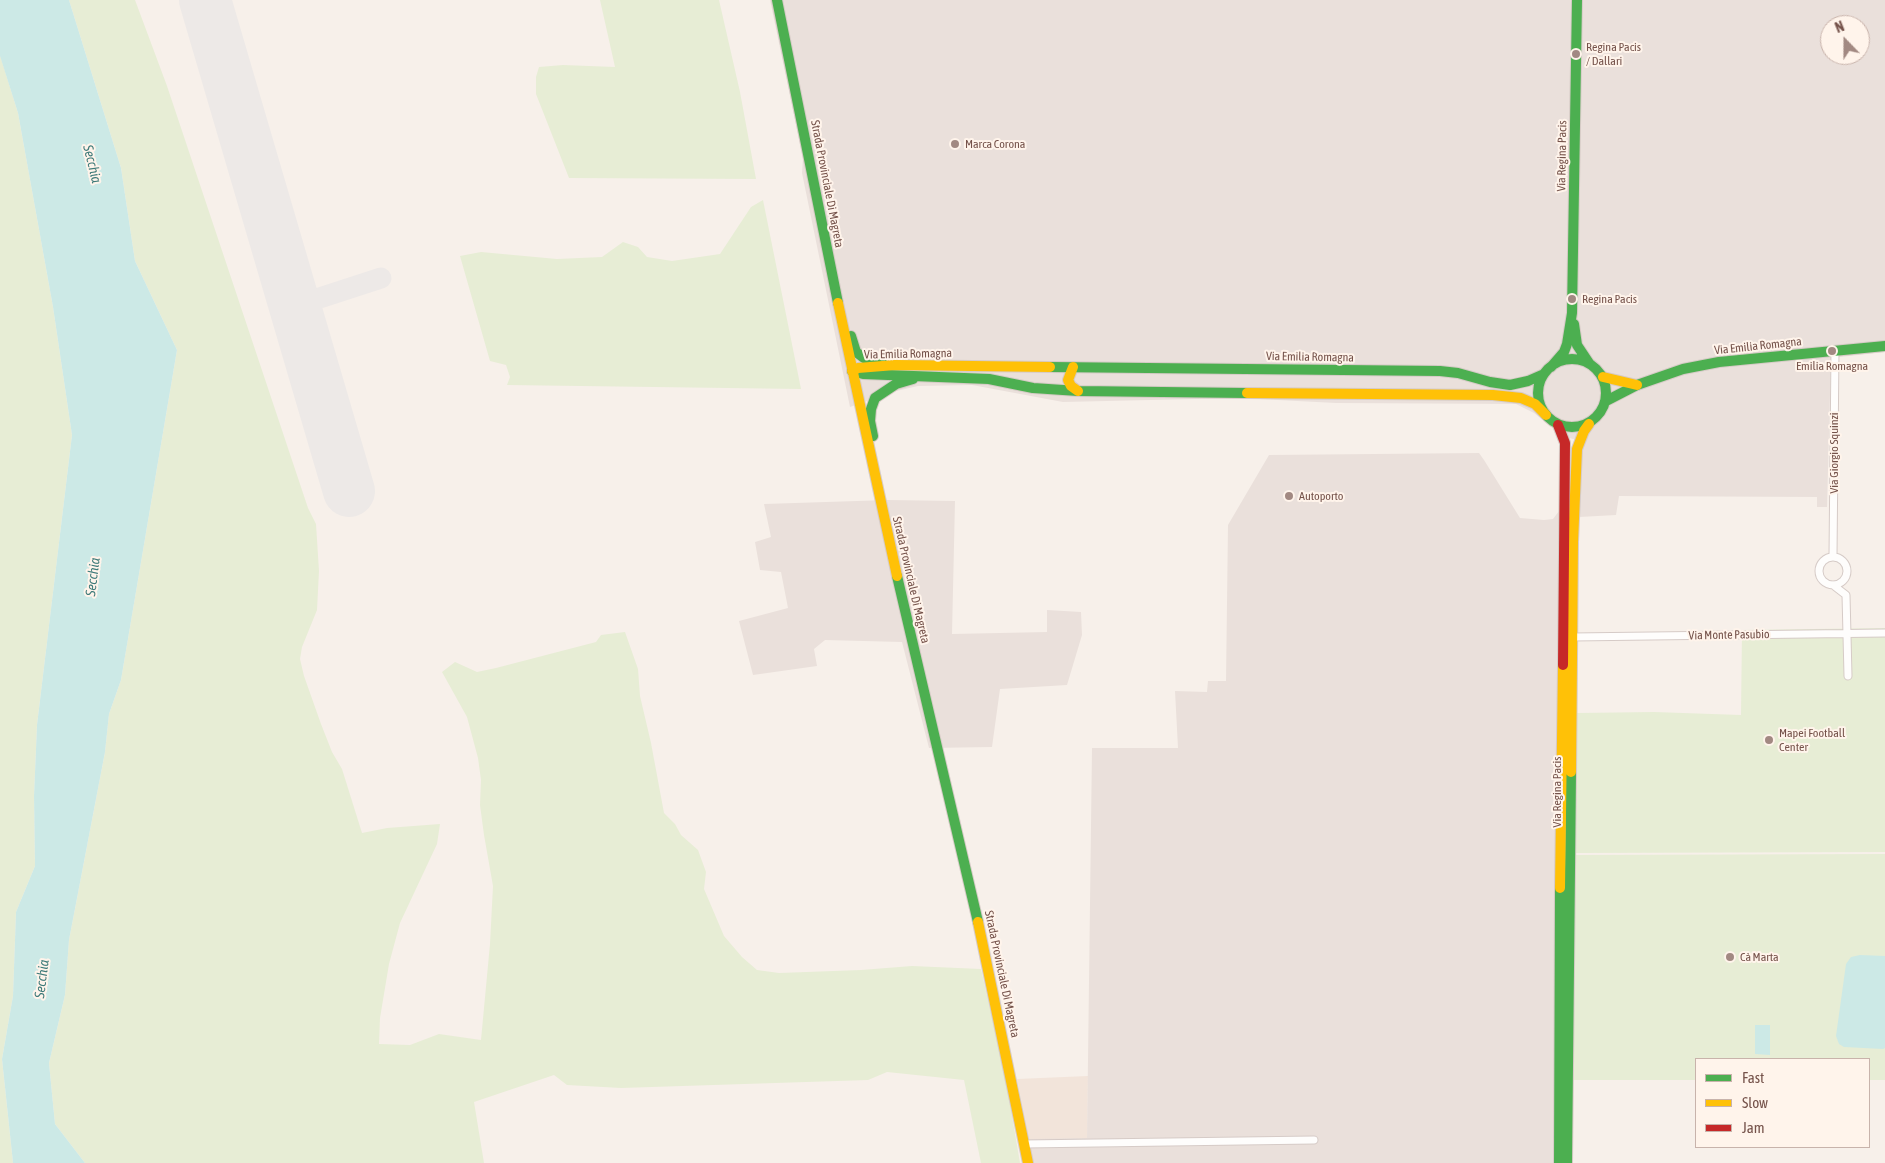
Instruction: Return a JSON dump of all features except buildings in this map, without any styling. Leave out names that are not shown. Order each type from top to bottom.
[{"type":"street","name":"Strada Provinciale Di Magreta","points":[[777,0],[852,371],[911,638],[988,965],[1028,1163]]},
{"type":"street","name":"Via Regina Pacis","points":[[1547,370],[1564,352],[1572,313],[1577,0]]},
{"type":"street","points":[[833,282],[841,287],[852,342],[856,352],[864,358],[895,365]]},
{"type":"street","name":"Via Regina Pacis","points":[[1572,313],[1577,345],[1589,363]]},
{"type":"street","name":"Via Emilia Romagna","points":[[1589,424],[1603,410],[1606,401],[1637,385],[1683,369],[1719,362],[1885,346]]},
{"type":"street","name":"Via Giorgio Squinzi","points":[[1833,556],[1835,350]]},
{"type":"street","name":"Via Emilia Romagna","points":[[852,371],[858,368],[895,365],[1440,371],[1458,373],[1510,385],[1528,381],[1559,362],[1569,359],[1589,363]]},
{"type":"street","points":[[1589,363],[1597,369],[1603,378],[1607,389],[1606,401]]},
{"type":"street","points":[[1073,367],[1068,380],[1071,386],[1078,391]]},
{"type":"street","points":[[1546,416],[1540,406],[1538,395],[1539,384],[1547,370]]},
{"type":"street","name":"Via Emilia Romagna","points":[[852,371],[863,374],[989,379],[1033,388],[1078,391],[1493,395],[1521,398],[1535,404],[1558,425]]},
{"type":"street","points":[[876,482],[879,465],[870,421],[871,409],[875,398],[896,384],[922,377]]},
{"type":"street","points":[[1603,378],[1637,385]]},
{"type":"street","points":[[1558,425],[1574,428],[1589,424]]},
{"type":"street","name":"Via Regina Pacis","points":[[1567,1163],[1573,542],[1577,449],[1589,424]]},
{"type":"street","name":"Via Regina Pacis","points":[[1558,425],[1565,443],[1559,1163]]},
{"type":"street","points":[[1833,585],[1842,582],[1847,573],[1847,568],[1842,560],[1833,556],[1825,559],[1819,565],[1818,570],[1820,578],[1824,582],[1833,585],[1846,595],[1848,676]]},
{"type":"street","name":"Via Monte Pasubio","points":[[1572,637],[1885,632]]},
{"type":"street","points":[[1024,1144],[1314,1140]]},
{"type":"shaded area","points":[[770,0],[1885,0],[1885,352],[1831,358],[1827,507],[1817,507],[1817,497],[1619,496],[1616,515],[1579,517],[1581,437],[1573,439],[1563,436],[1534,413],[1516,404],[1336,403],[1239,398],[1063,402],[972,385],[918,386],[892,392],[850,407],[802,173],[803,158]]},
{"type":"shaded area","points":[[1479,453],[1520,518],[1553,519],[1562,507],[1556,1163],[1033,1163],[1029,1139],[1087,1138],[1092,748],[1178,748],[1175,691],[1207,692],[1208,681],[1226,681],[1228,525],[1269,455]]},
{"type":"shaded area","points":[[888,500],[955,501],[952,634],[1047,632],[1047,610],[1081,612],[1082,635],[1067,685],[1000,689],[992,747],[929,748],[902,642],[825,640],[814,649],[817,666],[753,675],[739,621],[788,608],[781,572],[760,570],[755,542],[771,537],[764,504]]},
{"type":"shaded area","points":[[1088,1076],[1087,1139],[1029,1139],[1017,1079]]},
{"type":"green space","points":[[69,0],[135,0],[167,86],[308,508],[316,524],[319,571],[317,610],[302,647],[300,659],[321,724],[332,752],[342,769],[362,833],[387,828],[440,824],[437,844],[400,923],[389,964],[380,1018],[379,1044],[410,1045],[439,1034],[481,1040],[490,944],[493,886],[480,805],[481,780],[478,758],[467,717],[442,672],[455,662],[477,672],[496,668],[596,642],[601,635],[625,632],[638,669],[640,696],[664,813],[675,824],[681,835],[698,850],[706,872],[704,889],[724,936],[742,957],[757,970],[779,973],[912,966],[981,969],[1005,1075],[1020,1163],[981,1163],[964,1080],[887,1072],[868,1080],[621,1088],[567,1085],[554,1075],[474,1102],[484,1163],[85,1163],[55,1124],[49,1063],[65,995],[69,940],[105,752],[109,714],[121,680],[177,350],[135,261],[121,168]]},
{"type":"green space","points":[[600,0],[719,0],[740,92],[756,179],[569,178],[536,94],[536,77],[539,67],[563,65],[615,67]]},
{"type":"green space","points":[[0,55],[18,113],[53,307],[72,435],[37,725],[34,796],[35,866],[16,912],[13,996],[2,1059],[13,1163],[0,1163]]},
{"type":"green space","points":[[763,200],[801,389],[507,385],[510,377],[506,365],[490,361],[460,256],[481,252],[557,259],[602,257],[623,242],[638,247],[647,257],[672,261],[720,254],[751,207]]},
{"type":"green space","name":"Mapei Football Center","points":[[1885,628],[1885,852],[1576,853],[1577,713],[1654,712],[1741,715],[1742,630]]},
{"type":"green space","name":"Cà Marta","points":[[1885,854],[1885,1080],[1870,1080],[1870,1058],[1695,1058],[1695,1080],[1573,1080],[1566,879],[1576,861],[1576,855]]},
{"type":"water","name":"Secchia","points":[[0,0],[69,0],[121,168],[135,261],[177,350],[121,680],[109,714],[105,752],[69,940],[65,995],[49,1063],[55,1124],[85,1163],[13,1163],[2,1059],[13,996],[16,912],[35,866],[34,796],[37,725],[72,435],[53,307],[18,113],[0,56]]},
{"type":"water","points":[[1860,955],[1885,956],[1885,1048],[1883,1049],[1844,1047],[1839,1044],[1836,1036],[1846,964],[1851,957]]},
{"type":"water","points":[[1755,1025],[1770,1025],[1770,1055],[1755,1054]]},
{"type":"taxiway","points":[[295,306],[381,278]]},
{"type":"runway","points":[[205,0],[349,491]]},
{"type":"traffic: fast","points":[[777,0],[838,303]]},
{"type":"traffic: fast","points":[[1551,367],[1564,352],[1572,313],[1577,0]]},
{"type":"traffic: fast","points":[[1574,324],[1577,345],[1589,363]]},
{"type":"traffic: fast","points":[[851,336],[856,352],[864,358],[882,362]]},
{"type":"traffic: fast","points":[[1606,401],[1637,385],[1683,369],[1719,362],[1885,346]]},
{"type":"traffic: fast","points":[[1565,359],[1579,359],[1591,364],[1601,374],[1606,386],[1606,393],[1606,400],[1601,412],[1591,422],[1579,427],[1565,427],[1553,422],[1543,412],[1538,400],[1538,386],[1543,374],[1553,364],[1565,359]]},
{"type":"traffic: fast","points":[[1050,367],[1440,371],[1458,373],[1490,382],[1510,385],[1528,381],[1544,374]]},
{"type":"traffic: fast","points":[[852,371],[863,374],[989,379],[1033,388],[1078,391],[1247,393]]},
{"type":"traffic: fast","points":[[873,436],[870,421],[871,409],[875,398],[896,384],[913,379]]},
{"type":"traffic: fast","points":[[897,576],[978,922]]},
{"type":"traffic: fast","points":[[1567,1163],[1571,772]]},
{"type":"traffic: fast","points":[[1559,1163],[1560,888]]},
{"type":"traffic: slow","points":[[838,303],[897,576]]},
{"type":"traffic: slow","points":[[852,371],[858,368],[895,365],[1050,367]]},
{"type":"traffic: slow","points":[[1073,367],[1068,380],[1071,386],[1078,391]]},
{"type":"traffic: slow","points":[[1603,377],[1637,385]]},
{"type":"traffic: slow","points":[[1247,393],[1493,395],[1521,398],[1535,404],[1546,415]]},
{"type":"traffic: slow","points":[[1571,772],[1573,542],[1577,449],[1589,424]]},
{"type":"traffic: slow","points":[[1560,888],[1563,665]]},
{"type":"traffic: slow","points":[[978,922],[1028,1163]]},
{"type":"traffic: jam","points":[[1558,425],[1565,443],[1563,665]]},
{"type":"place","name":"Regina Pacis / Dallari","points":[[1576,54]]},
{"type":"place","name":"Marca Corona","points":[[955,144]]},
{"type":"place","name":"Regina Pacis","points":[[1572,299]]},
{"type":"place","name":"Emilia Romagna","points":[[1832,351]]},
{"type":"place","name":"Autoporto","points":[[1289,496]]},
{"type":"place","name":"Mapei Football Center","points":[[1769,740]]},
{"type":"place","name":"Cà Marta","points":[[1730,957]]}]
